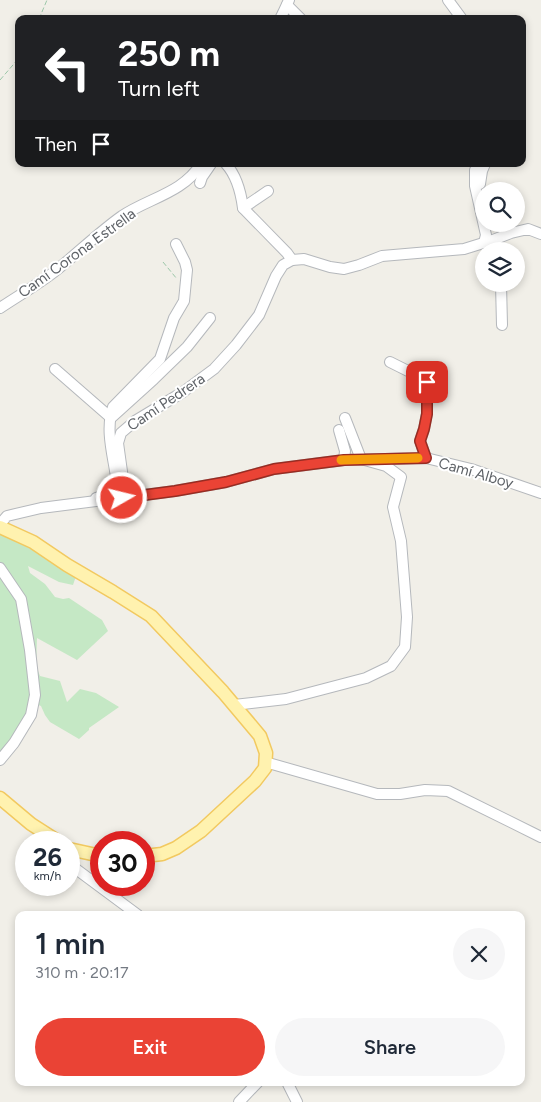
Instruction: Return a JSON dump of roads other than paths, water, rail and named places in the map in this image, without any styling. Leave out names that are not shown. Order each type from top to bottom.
[{"type":"main road","points":[[1,521],[66,565],[151,616],[223,692],[260,736],[266,753],[265,768],[255,780],[201,831],[176,848],[155,855]]},
{"type":"main road","points":[[0,798],[40,831]]},
{"type":"street","points":[[448,0],[459,15]]},
{"type":"street","points":[[283,15],[288,2]]},
{"type":"street","points":[[288,2],[298,15]]},
{"type":"street","name":"Camí Corona Estrella","points":[[0,308],[54,273],[98,234],[124,215],[169,193],[186,182],[199,167]]},
{"type":"street","points":[[200,183],[209,167]]},
{"type":"street","points":[[228,167],[232,173],[244,208],[292,260],[304,259],[344,269],[382,256],[464,249],[475,246]]},
{"type":"street","points":[[480,182],[484,167]]},
{"type":"street","points":[[475,170],[475,182]]},
{"type":"street","points":[[244,208],[268,191]]},
{"type":"street","points":[[485,232],[488,242],[528,229],[541,234]]},
{"type":"street","points":[[71,505],[104,496],[115,485],[116,477],[110,437],[110,418],[113,407],[160,359],[174,318],[184,301],[187,270],[176,244]]},
{"type":"street","name":"Camí Pedrera","points":[[122,498],[124,486],[118,443],[121,433],[135,421],[183,392],[214,369],[236,345],[259,315],[276,276],[283,265],[292,260]]},
{"type":"street","points":[[501,292],[502,325]]},
{"type":"street","points":[[110,418],[187,347],[210,318]]},
{"type":"street","points":[[390,362],[427,382],[427,414],[420,441],[426,458]]},
{"type":"street","points":[[55,369],[110,418]]},
{"type":"street","points":[[234,705],[286,699],[366,678],[392,666],[405,647],[407,617],[401,542],[393,507],[400,477],[386,466],[361,460],[345,418]]},
{"type":"street","points":[[339,430],[345,451],[344,460]]},
{"type":"street","name":"Camí Alboy","points":[[1,521],[7,516],[41,508],[175,491],[226,482],[274,469],[344,460],[426,458],[471,469],[541,493]]},
{"type":"street","points":[[0,568],[21,599],[30,650],[35,695],[31,715],[14,743],[0,760]]},
{"type":"street","points":[[265,762],[377,794],[400,794],[425,790],[448,791],[541,837]]},
{"type":"street","points":[[80,871],[133,911]]},
{"type":"street","points":[[239,1102],[254,1086]]},
{"type":"street","points":[[289,1086],[298,1102]]}]
